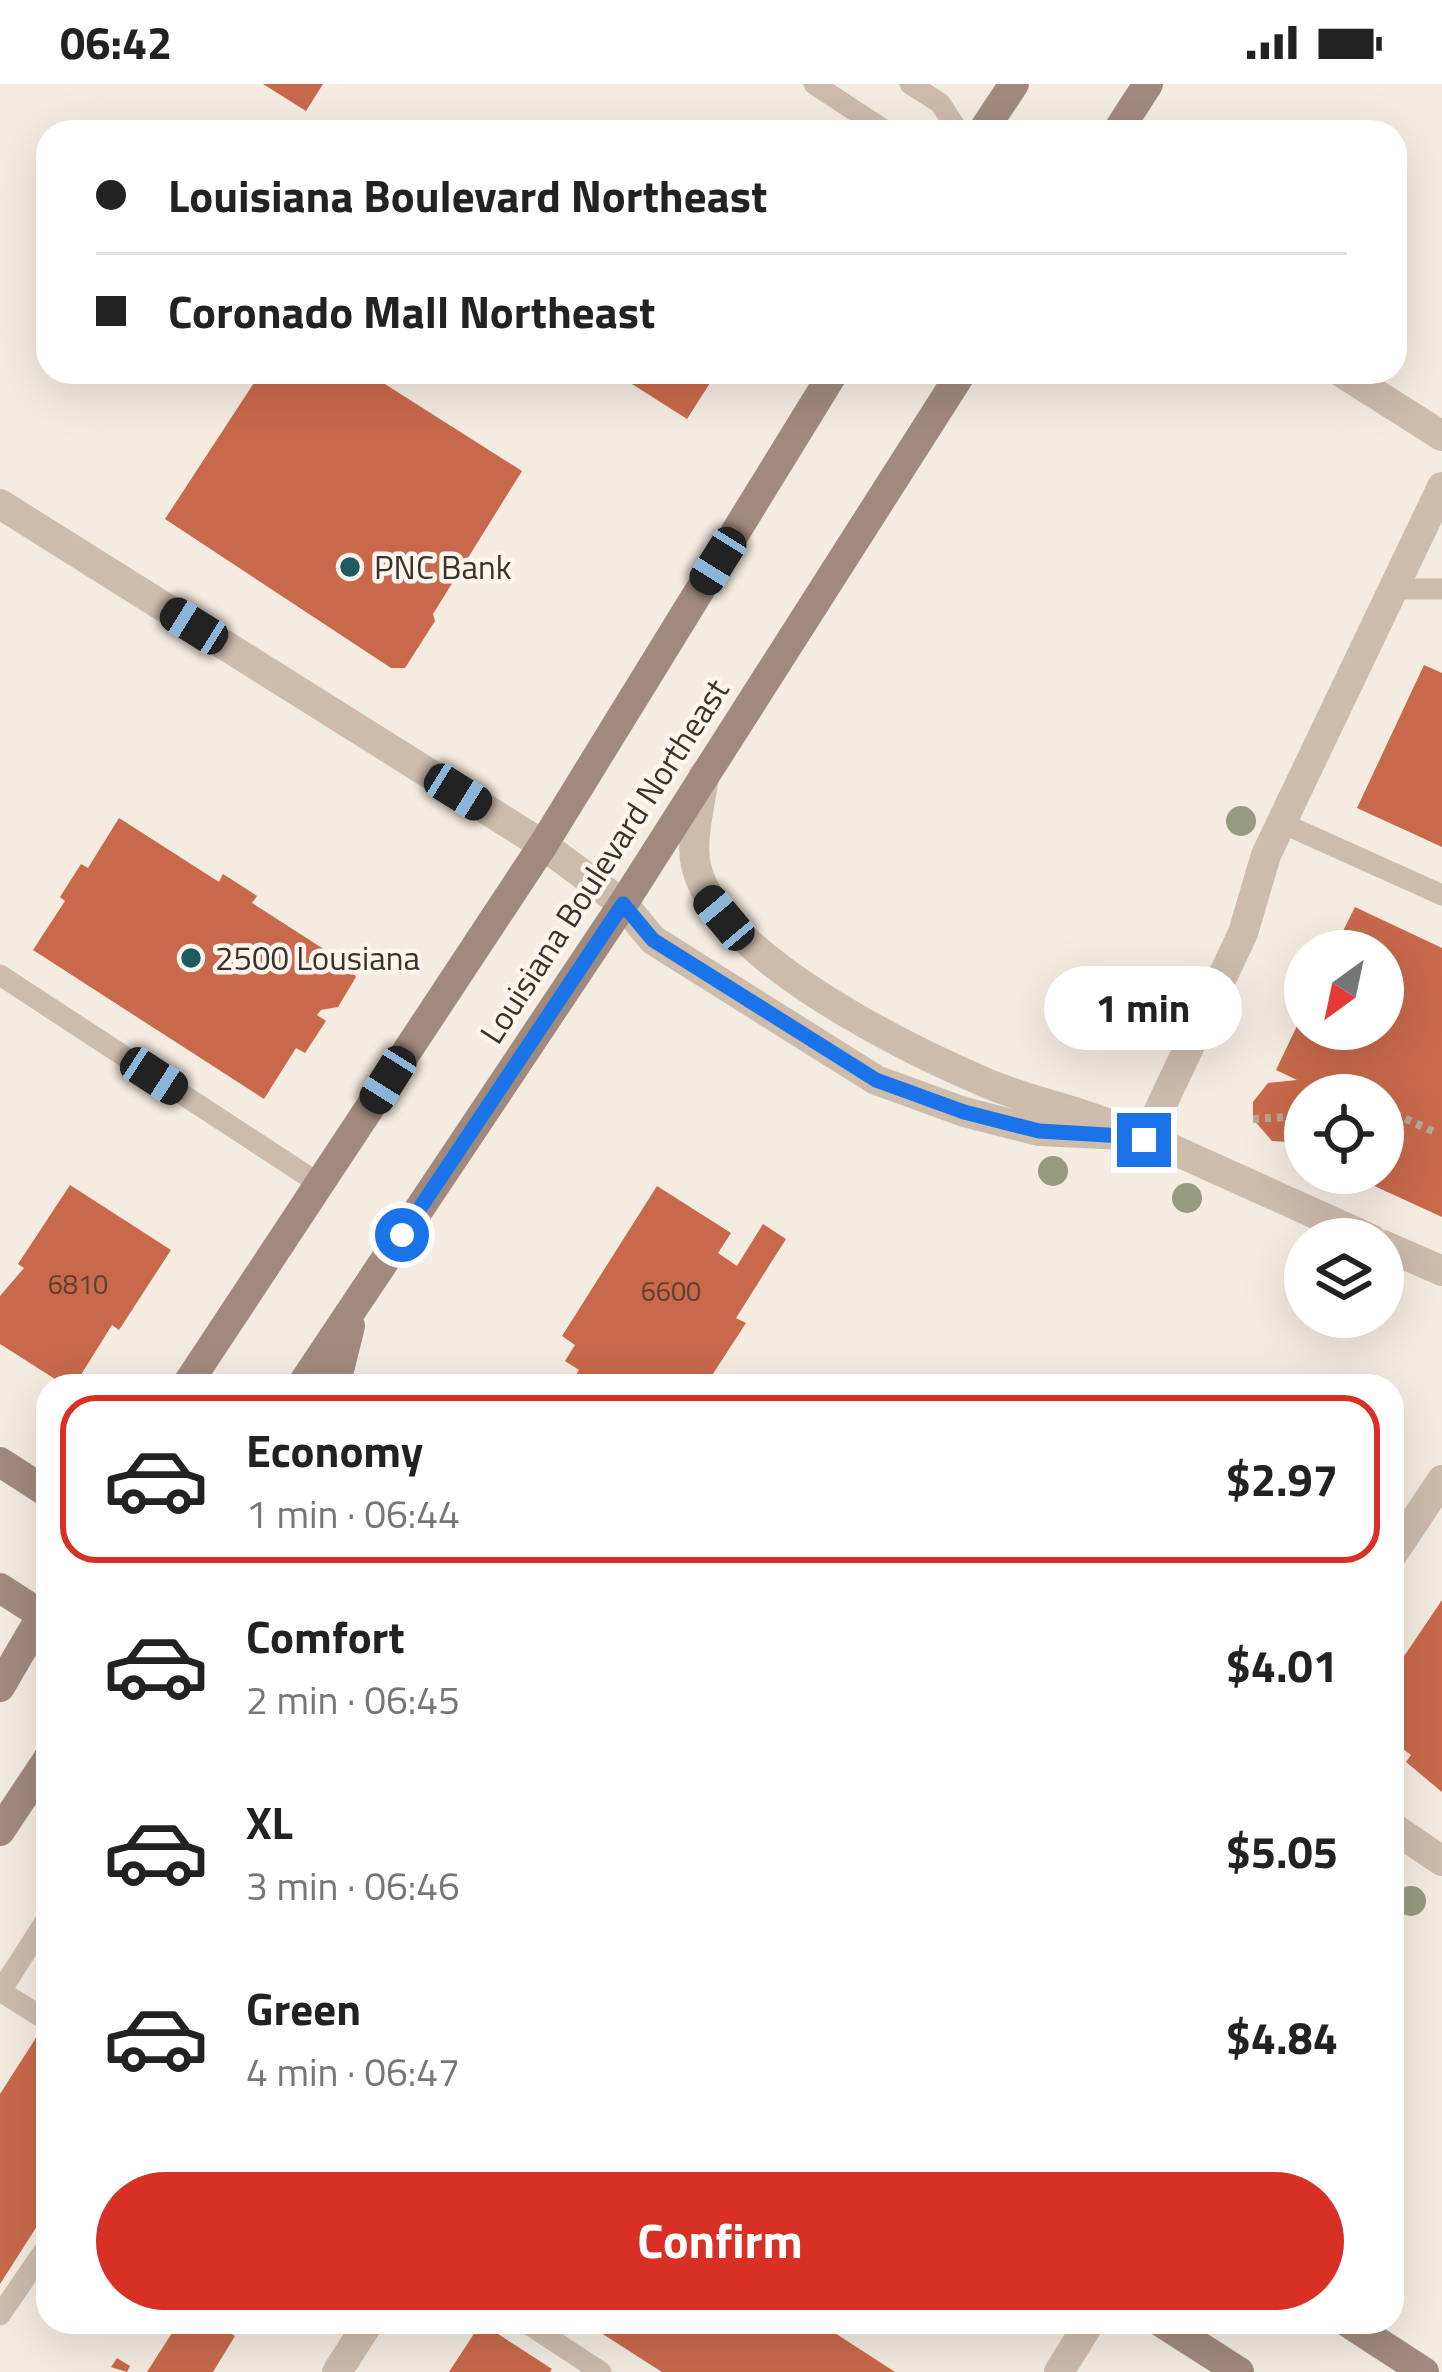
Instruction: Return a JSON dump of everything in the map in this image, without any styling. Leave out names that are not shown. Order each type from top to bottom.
[{"type":"main road","points":[[990,120],[1014,84]]},
{"type":"main road","points":[[1125,120],[1148,84]]},
{"type":"main road","name":"Louisiana Boulevard Northeast","points":[[194,1374],[543,845],[828,384]]},
{"type":"main road","name":"Louisiana Boulevard Northeast","points":[[309,1374],[623,904],[954,384]]},
{"type":"main road","points":[[338,1374],[354,1308]]},
{"type":"main road","points":[[0,1462],[36,1485]]},
{"type":"main road","points":[[0,1588],[36,1608]]},
{"type":"main road","points":[[0,1687],[36,1629]]},
{"type":"main road","points":[[0,1832],[36,1777]]},
{"type":"main road","points":[[1180,2334],[1239,2372]]},
{"type":"main road","points":[[1365,2334],[1424,2372]]},
{"type":"street","points":[[1360,384],[1442,436]]},
{"type":"street","points":[[1144,1140],[1243,933],[1266,855],[1442,487]]},
{"type":"street","points":[[0,504],[543,845],[623,904],[653,940],[876,1080],[964,1112],[1039,1131],[1144,1140]]},
{"type":"street","points":[[704,775],[695,862],[708,898],[748,945],[806,987],[987,1084],[1093,1116],[1325,1218]]},
{"type":"street","points":[[1404,1254],[1442,1271]]},
{"type":"street","points":[[1404,1537],[1442,1480]]},
{"type":"street","points":[[1404,1835],[1442,1862]]},
{"type":"street","points":[[337,2372],[361,2334]]},
{"type":"street","points":[[1058,2372],[1082,2334]]},
{"type":"lane","points":[[814,84],[869,120]]},
{"type":"lane","points":[[910,84],[940,103],[951,120]]},
{"type":"lane","points":[[1390,589],[1442,589]]},
{"type":"lane","points":[[1282,823],[1442,895]]},
{"type":"lane","points":[[0,975],[321,1185]]},
{"type":"lane","points":[[36,1936],[0,1992],[36,2014]]},
{"type":"lane","points":[[0,2315],[36,2262]]},
{"type":"lane","points":[[543,2334],[602,2372]]},
{"type":"path","points":[[1253,1119],[1284,1118]]},
{"type":"path","points":[[1404,1118],[1437,1133]]},
{"type":"building","points":[[263,84],[323,84],[306,111]]},
{"type":"building","name":"PNC Bank","points":[[253,384],[385,384],[522,471],[405,668],[391,668],[165,519]]},
{"type":"building","points":[[632,384],[709,384],[687,419]]},
{"type":"building","points":[[1424,665],[1442,673],[1442,847],[1357,808]]},
{"type":"building","name":"2500 Lousiana","points":[[119,818],[219,882],[223,874],[257,896],[252,903],[350,966],[356,977],[338,1007],[317,1015],[326,1021],[305,1053],[296,1048],[264,1099],[33,950],[65,901],[60,897],[81,864],[88,868]]},
{"type":"building","points":[[1355,907],[1404,930],[1344,930]]},
{"type":"building","points":[[1404,930],[1442,948],[1442,1217],[1392,1194],[1404,1194],[1404,1074],[1284,1074],[1276,1070],[1286,1050],[1404,1050]]},
{"type":"building","points":[[1284,1081],[1284,1142],[1272,1141],[1253,1119],[1253,1102],[1268,1083]]},
{"type":"building","points":[[70,1185],[171,1250],[119,1330],[112,1325],[81,1374],[47,1374],[0,1344],[0,1296],[24,1268],[18,1264]]},
{"type":"building","points":[[657,1186],[731,1233],[718,1253],[737,1266],[763,1224],[786,1239],[736,1318],[746,1323],[713,1374],[576,1374],[579,1370],[565,1361],[575,1345],[562,1336]]},
{"type":"building","points":[[1442,1600],[1442,1792],[1406,1762],[1411,1755],[1404,1750],[1404,1656]]},
{"type":"building","points":[[36,2038],[36,2228],[0,2284],[0,2094]]},
{"type":"building","points":[[171,2334],[235,2336],[213,2372],[147,2372]]},
{"type":"building","points":[[474,2334],[498,2334],[552,2369],[550,2372],[449,2372]]},
{"type":"building","points":[[603,2334],[836,2334],[895,2372],[662,2372]]},
{"type":"building","points":[[117,2358],[130,2366],[127,2372],[111,2367]]},
{"type":"place","name":"PNC Bank","points":[[350,567]]},
{"type":"place","name":"2500 Lousiana","points":[[191,958]]},
{"type":"route","points":[[402,1235],[623,904],[653,940],[876,1080],[964,1112],[1039,1131],[1144,1140]]}]
